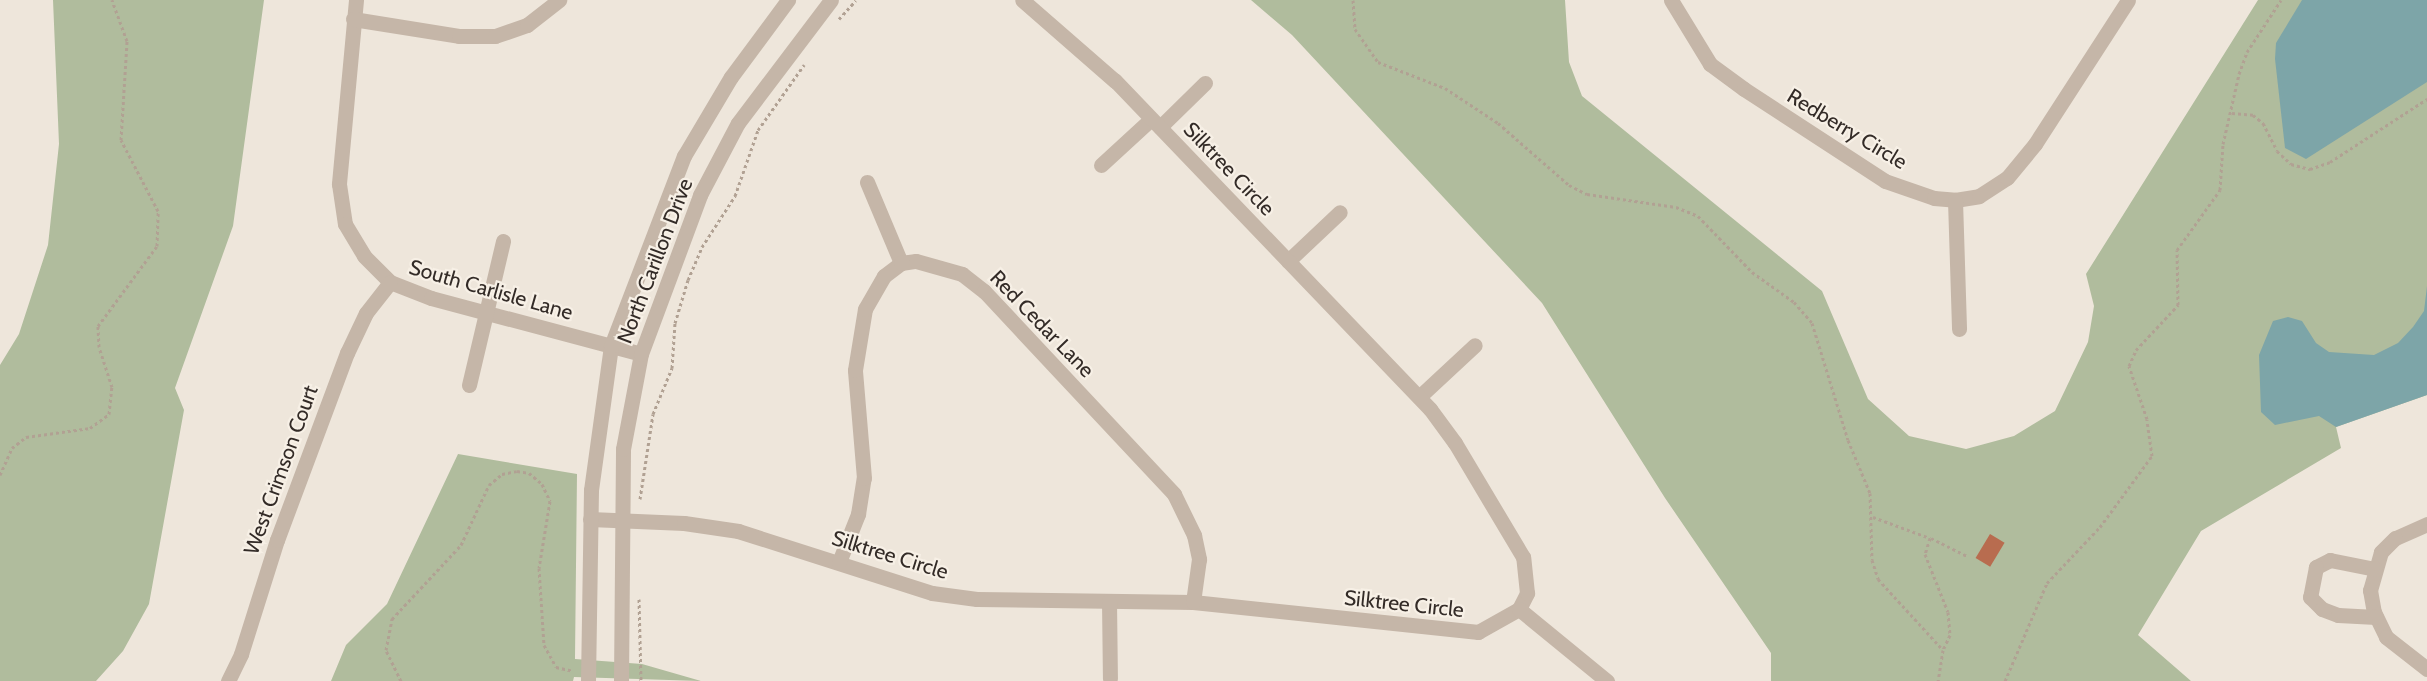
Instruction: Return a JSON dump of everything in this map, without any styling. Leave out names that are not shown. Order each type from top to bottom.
[{"type":"street","name":"South Carlisle Lane","points":[[356,0],[339,184],[345,224],[364,256],[390,282],[484,312],[641,354]]},
{"type":"street","points":[[353,19],[459,36],[495,36],[527,25],[559,0]]},
{"type":"street","name":"North Carillon Drive","points":[[583,676],[590,519],[611,346],[684,156],[731,77],[788,0]]},
{"type":"street","name":"North Carillon Drive","points":[[621,681],[620,520],[623,449],[641,354],[696,206],[738,123],[831,0]]},
{"type":"street","name":"Silktree Circle","points":[[590,519],[738,531],[932,593],[977,599],[1193,602],[1478,632],[1519,609],[1527,593],[1522,557],[1455,443],[1419,398],[1155,123],[1022,0]]},
{"type":"street","name":"Redberry Circle","points":[[1671,0],[1710,64],[1744,89],[1885,181],[1934,198],[1955,200],[1979,196],[2007,178],[2035,144],[2127,0]]},
{"type":"street","points":[[1101,165],[1205,83]]},
{"type":"street","points":[[839,562],[858,514],[864,478],[855,370],[865,309],[873,290],[901,264],[867,182]]},
{"type":"street","points":[[1955,200],[1959,329]]},
{"type":"street","points":[[1288,261],[1340,212]]},
{"type":"street","points":[[469,384],[484,312],[503,241]]},
{"type":"street","name":"Red Cedar Lane","points":[[901,264],[934,264],[962,274],[984,291],[1174,494],[1186,512],[1197,551],[1193,602]]},
{"type":"street","name":"West Crimson Court","points":[[228,681],[241,654],[277,540],[347,353],[366,313],[390,282]]},
{"type":"street","points":[[1419,398],[1474,345]]},
{"type":"street","points":[[2427,524],[2395,538],[2381,552],[2370,590],[2376,617],[2386,637],[2427,669]]},
{"type":"street","points":[[2375,569],[2330,560],[2316,567],[2310,597],[2322,609],[2338,615],[2376,617]]},
{"type":"street","points":[[1109,601],[1110,678]]},
{"type":"street","points":[[1519,609],[1607,681]]},
{"type":"path","points":[[0,475],[12,448],[26,437],[90,428],[109,414],[112,387],[99,347],[98,326],[157,246],[158,211],[122,140],[127,41],[112,0]]},
{"type":"path","points":[[837,21],[856,0]]},
{"type":"path","points":[[1353,0],[1355,29],[1378,62],[1444,88],[1498,123],[1569,185],[1587,194],[1676,207],[1698,216],[1752,272],[1794,302],[1812,323],[1822,348],[1848,440],[1870,493],[1873,517],[1872,560],[1878,579],[1943,650]]},
{"type":"path","points":[[2005,681],[2047,583],[2100,527],[2151,456],[2147,419],[2129,366],[2136,350],[2178,305],[2177,250],[2220,190],[2232,112],[2247,52],[2281,0]]},
{"type":"path","points":[[639,503],[653,414],[672,368],[673,335],[687,280],[702,247],[735,196],[758,130],[811,54]]},
{"type":"path","points":[[2232,112],[2253,115],[2264,123],[2284,158],[2310,169],[2330,162],[2427,99]]},
{"type":"path","points":[[664,334],[673,335]]},
{"type":"path","points":[[401,681],[386,650],[392,620],[461,545],[489,485],[502,474],[517,471],[536,478],[550,501],[539,568],[544,645],[556,667],[583,676]]},
{"type":"path","points":[[1873,517],[1929,537],[1967,556]]},
{"type":"path","points":[[1929,537],[1925,554],[1948,612],[1950,635],[1943,650],[1938,681]]},
{"type":"path","points":[[639,594],[641,681]]},
{"type":"green space","points":[[53,0],[264,0],[233,226],[175,388],[184,410],[149,604],[123,651],[96,681],[0,681],[0,365],[19,334],[48,245],[59,144]]},
{"type":"green space","points":[[1251,0],[1565,0],[1569,62],[1582,96],[1822,291],[1868,399],[1909,436],[1966,449],[2014,436],[2055,411],[2088,342],[2094,306],[2086,274],[2258,0],[2427,0],[2427,395],[2336,427],[2341,448],[2201,531],[2138,635],[2191,681],[1771,681],[1771,653],[1665,498],[1542,303],[1292,35]]},
{"type":"green space","points":[[458,454],[577,474],[575,659],[642,664],[701,681],[574,677],[573,681],[331,681],[346,645],[387,604]]},
{"type":"water","points":[[2302,0],[2427,0],[2427,82],[2306,159],[2285,148],[2275,59],[2276,43]]},
{"type":"water","points":[[2427,286],[2427,395],[2336,427],[2319,416],[2275,425],[2261,412],[2259,355],[2273,321],[2288,317],[2302,321],[2316,343],[2329,352],[2374,355],[2398,343],[2413,327],[2424,311]]},
{"type":"building","points":[[1990,534],[2005,543],[1990,567],[1976,558]]}]
